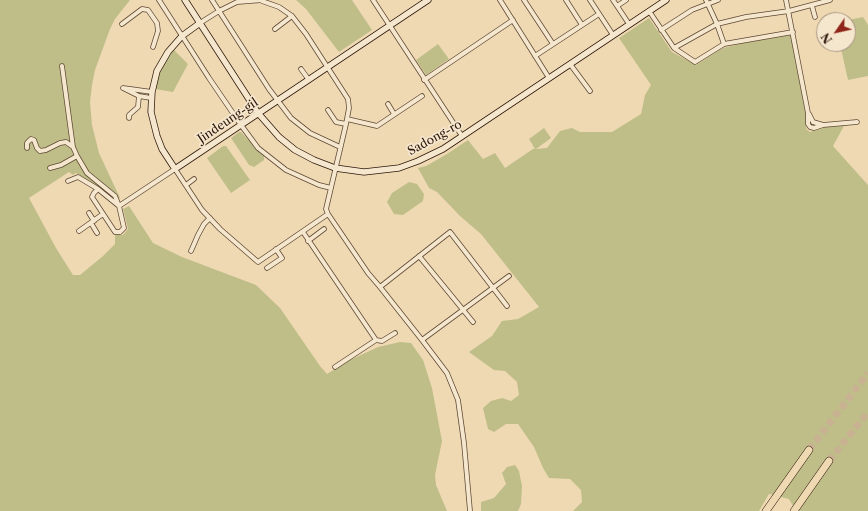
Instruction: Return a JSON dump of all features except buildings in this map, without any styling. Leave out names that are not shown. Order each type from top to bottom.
[{"type":"highway","points":[[766,511],[795,467],[809,450]]},
{"type":"highway","points":[[794,511],[829,461]]},
{"type":"street","points":[[159,0],[241,125],[258,148],[286,170],[319,185],[331,188]]},
{"type":"street","name":"Sadong-ro","points":[[185,0],[258,113],[275,133],[295,150],[314,160],[335,168],[364,172],[399,168],[430,156],[666,0]]},
{"type":"street","points":[[212,0],[277,101],[291,118],[310,133],[340,147]]},
{"type":"street","points":[[328,214],[258,262],[202,210],[162,149],[151,112],[151,95],[157,71],[162,60],[182,36],[219,11],[237,2],[262,0],[279,7],[292,16],[306,34],[348,98],[347,119],[326,209],[368,273],[447,372],[458,400],[464,443],[470,511]]},
{"type":"street","points":[[373,0],[462,136]]},
{"type":"street","name":"Jindeung-gil","points":[[119,206],[428,0]]},
{"type":"street","points":[[500,0],[549,78]]},
{"type":"street","points":[[524,0],[553,44]]},
{"type":"street","points":[[566,0],[582,25]]},
{"type":"street","points":[[590,0],[613,35]]},
{"type":"street","points":[[613,0],[629,24]]},
{"type":"street","points":[[617,6],[626,0]]},
{"type":"street","points":[[661,30],[707,2],[718,0]]},
{"type":"street","points":[[786,0],[808,113],[808,124],[810,127],[814,128],[823,125],[857,122]]},
{"type":"street","points":[[674,48],[717,24],[746,17],[789,11],[830,0]]},
{"type":"street","points":[[707,2],[724,44]]},
{"type":"street","points":[[812,6],[815,17]]},
{"type":"street","points":[[122,24],[142,9],[148,10],[157,23],[158,31],[153,47]]},
{"type":"street","points":[[649,11],[674,48],[695,62],[724,44],[793,32]]},
{"type":"street","points":[[535,56],[599,14]]},
{"type":"street","points":[[275,29],[292,16]]},
{"type":"street","points":[[424,80],[513,20]]},
{"type":"street","points":[[570,64],[590,92]]},
{"type":"street","points":[[62,66],[73,147],[76,156],[87,173],[114,196],[119,206],[124,228],[120,232],[115,232],[92,197],[98,189]]},
{"type":"street","points":[[302,69],[309,80]]},
{"type":"street","points":[[123,88],[151,95],[139,96],[123,88]]},
{"type":"street","points":[[129,118],[129,115],[138,107],[139,96]]},
{"type":"street","points":[[347,119],[377,126],[422,96]]},
{"type":"street","points":[[388,104],[394,114]]},
{"type":"street","points":[[328,110],[336,122],[346,124]]},
{"type":"street","points":[[27,148],[27,143],[31,139],[34,140],[37,148],[40,150],[46,150],[66,142],[73,147]]},
{"type":"street","points":[[50,168],[61,165],[76,156]]},
{"type":"street","points":[[68,181],[74,177],[78,177],[98,189],[119,206]]},
{"type":"street","points":[[186,185],[194,179]]},
{"type":"street","points":[[89,213],[97,233]]},
{"type":"street","points":[[79,231],[103,214]]},
{"type":"street","points":[[192,251],[204,224],[210,218]]},
{"type":"street","points":[[308,240],[324,230]]},
{"type":"street","points":[[303,232],[376,340]]},
{"type":"street","points":[[380,287],[450,232],[507,306]]},
{"type":"street","points":[[267,268],[282,258],[276,249]]},
{"type":"street","points":[[419,256],[473,322]]},
{"type":"street","points":[[422,340],[509,276]]},
{"type":"street","points":[[335,367],[376,340],[382,341],[395,333]]},
{"type":"shaded area","points":[[0,0],[130,0],[115,19],[110,29],[95,70],[90,102],[92,125],[99,153],[120,198],[118,199],[76,173],[73,175],[69,172],[29,198],[56,248],[73,275],[80,275],[103,256],[115,244],[115,235],[123,235],[128,229],[123,209],[129,206],[153,243],[182,257],[256,285],[280,308],[327,374],[348,361],[378,347],[400,342],[411,343],[423,360],[432,388],[442,441],[435,475],[436,485],[447,511],[0,511]]},
{"type":"shaded area","points":[[296,0],[352,0],[372,30],[339,52],[306,9]]},
{"type":"shaded area","points":[[863,17],[868,25],[868,76],[848,80],[842,52],[856,52],[856,18]]},
{"type":"shaded area","points":[[649,18],[672,52],[696,65],[723,48],[791,35],[805,111],[806,129],[810,132],[823,127],[844,126],[833,146],[868,185],[868,511],[796,511],[789,499],[769,494],[759,511],[573,511],[582,502],[581,490],[570,479],[549,478],[534,447],[518,424],[506,424],[494,432],[488,429],[483,408],[491,401],[502,398],[511,401],[519,395],[517,382],[505,371],[494,370],[469,352],[492,336],[502,321],[518,319],[539,307],[481,234],[460,216],[437,192],[429,188],[418,168],[426,166],[468,140],[483,159],[495,153],[505,168],[535,149],[529,139],[544,128],[551,138],[536,149],[547,148],[560,131],[572,128],[580,132],[612,132],[641,114],[645,95],[651,85],[619,38]]},
{"type":"shaded area","points":[[438,44],[449,59],[426,75],[416,60]]},
{"type":"shaded area","points":[[174,50],[188,64],[173,92],[155,89],[158,77],[164,64]]},
{"type":"shaded area","points":[[241,132],[264,156],[264,160],[254,167],[249,165],[231,138]]},
{"type":"shaded area","points":[[223,146],[226,146],[250,180],[231,193],[207,158]]},
{"type":"shaded area","points":[[409,182],[417,184],[424,194],[423,201],[403,215],[394,214],[387,202],[392,193]]},
{"type":"shaded area","points":[[515,465],[519,471],[522,486],[521,504],[518,511],[481,511],[481,502],[494,498],[506,484],[502,473],[507,467]]},
{"type":"tunnel","points":[[809,450],[868,373]]},
{"type":"tunnel","points":[[829,461],[868,412]]}]
